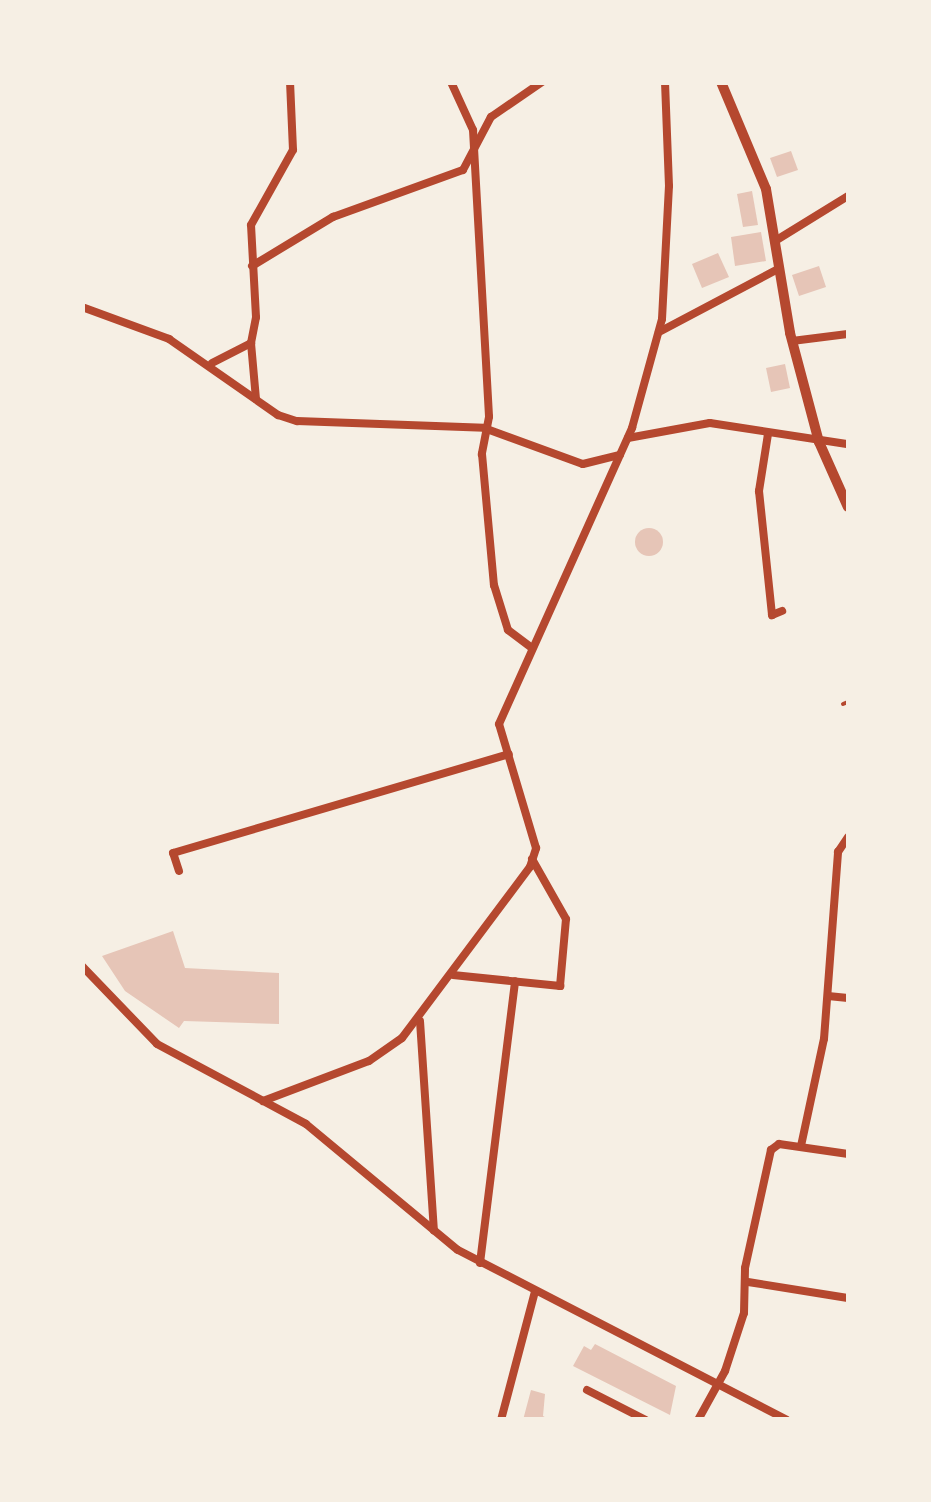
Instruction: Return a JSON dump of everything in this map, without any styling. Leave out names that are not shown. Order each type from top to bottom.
[{"type":"street","points":[[256,399],[251,343],[256,317],[252,225],[293,150],[290,82]]},
{"type":"street","points":[[452,82],[472,130],[490,417],[484,428],[494,586],[508,630],[532,648]]},
{"type":"street","points":[[252,266],[333,216],[462,170],[491,117],[542,82]]},
{"type":"street","points":[[262,1101],[369,1061],[420,1020],[532,860],[536,848],[499,724],[628,438],[659,332],[669,186],[665,82]]},
{"type":"street","points":[[721,82],[766,189],[776,270],[792,341],[819,442],[848,508]]},
{"type":"street","points":[[774,241],[848,196]]},
{"type":"street","points":[[659,332],[776,270]]},
{"type":"street","points":[[82,307],[170,339],[212,363],[256,399],[297,421],[484,428],[583,464],[620,455]]},
{"type":"street","points":[[792,341],[848,334]]},
{"type":"street","points":[[212,363],[251,343]]},
{"type":"street","points":[[628,438],[710,423],[848,444]]},
{"type":"street","points":[[768,434],[759,491],[772,615],[782,611]]},
{"type":"street","points":[[179,871],[172,853],[509,754]]},
{"type":"street","points":[[802,1146],[828,996],[835,938],[837,862],[848,837]]},
{"type":"street","points":[[452,975],[560,986],[566,919],[532,860]]},
{"type":"street","points":[[837,862],[848,866]]},
{"type":"street","points":[[835,938],[848,940]]},
{"type":"street","points":[[82,966],[120,1012],[157,1044],[306,1124],[434,1231],[480,1263],[787,1420]]},
{"type":"street","points":[[480,1263],[515,981]]},
{"type":"street","points":[[828,996],[848,998]]},
{"type":"street","points":[[420,1020],[434,1231]]},
{"type":"street","points":[[698,1420],[734,1348],[748,1282],[745,1268],[771,1150],[802,1146],[848,1154]]},
{"type":"street","points":[[748,1282],[848,1298]]},
{"type":"street","points":[[500,1420],[535,1291]]},
{"type":"street","points":[[587,1390],[646,1420]]},
{"type":"building","points":[[791,151],[798,170],[777,177],[770,158]]},
{"type":"building","points":[[752,191],[758,225],[743,227],[737,194]]},
{"type":"building","points":[[761,232],[766,261],[735,266],[731,237]]},
{"type":"building","points":[[718,253],[729,277],[702,288],[692,264]]},
{"type":"building","points":[[819,266],[826,287],[799,296],[792,275]]},
{"type":"building","points":[[785,364],[790,388],[771,392],[766,368]]},
{"type":"building","points":[[649,528],[659,532],[663,542],[659,552],[649,556],[639,552],[635,542],[639,532]]},
{"type":"building","points":[[173,931],[185,968],[279,973],[279,1024],[184,1021],[179,1028],[125,991],[102,956]]},
{"type":"building","points":[[595,1344],[676,1386],[670,1415],[573,1366],[584,1346],[591,1350]]},
{"type":"building","points":[[531,1390],[545,1394],[543,1416],[550,1420],[523,1420]]}]
